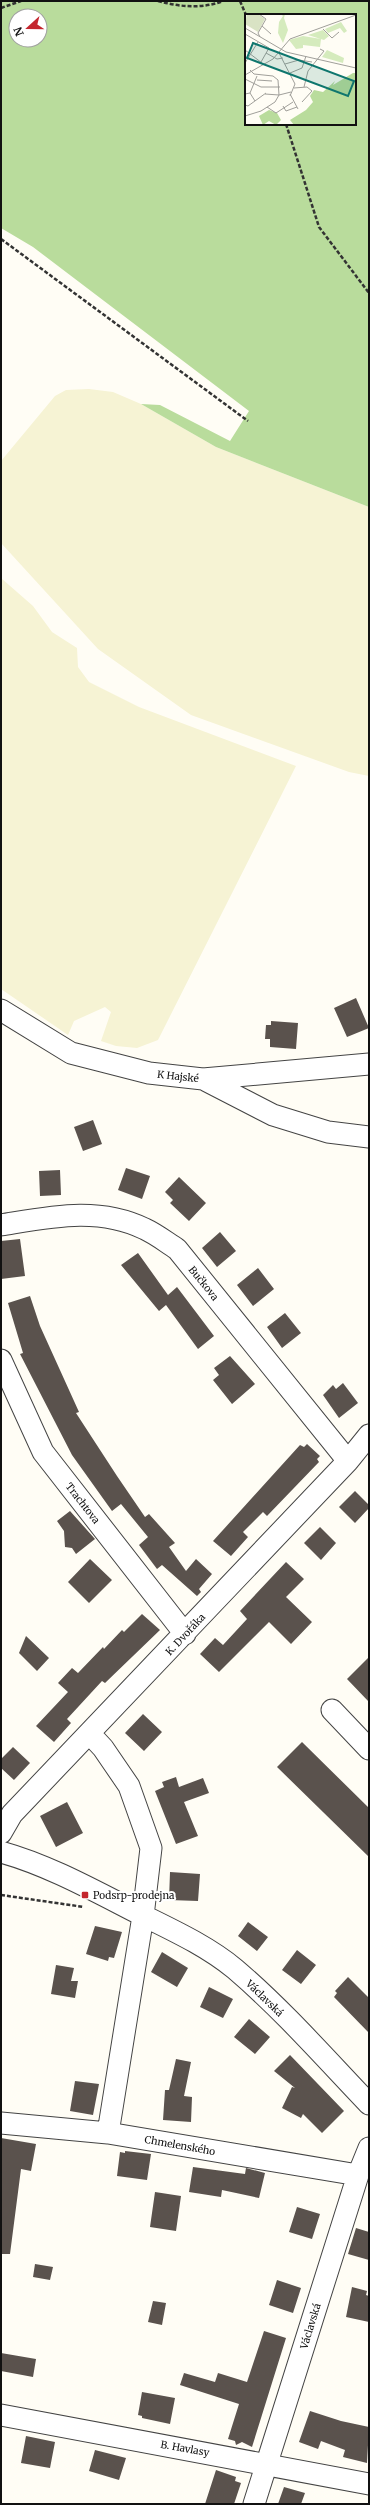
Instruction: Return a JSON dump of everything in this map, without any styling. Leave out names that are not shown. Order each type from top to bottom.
[{"type":"street","name":"K Hajské","points":[[1,1010],[71,1053],[149,1073],[203,1079],[369,1064]]},
{"type":"street","points":[[203,1079],[273,1115],[328,1132],[369,1137]]},
{"type":"street","name":"Bučkova","points":[[1,1226],[74,1214],[96,1215],[124,1220],[146,1229],[176,1249],[348,1461]]},
{"type":"street","name":"Trachtova","points":[[1,1360],[43,1452],[185,1634]]},
{"type":"street","name":"K. Dvořáka","points":[[1,1833],[12,1814],[90,1734],[348,1461],[369,1435]]},
{"type":"street","points":[[332,1710],[369,1749]]},
{"type":"street","points":[[90,1734],[103,1748],[129,1786],[150,1848],[143,1916],[108,2133]]},
{"type":"street","name":"Václavská","points":[[1,1852],[35,1864],[143,1916],[187,1938],[235,1969],[277,2008],[369,2104]]},
{"type":"street","name":"Chmelenského","points":[[1,2123],[108,2133],[358,2175]]},
{"type":"street","name":"Václavská","points":[[254,2504],[358,2175],[369,2148]]},
{"type":"street","name":"B. Havlasy","points":[[1,2414],[369,2484]]},
{"type":"path","points":[[1,8],[21,1]]},
{"type":"path","points":[[158,1],[207,7],[223,1]]},
{"type":"path","points":[[240,1],[246,14]]},
{"type":"path","points":[[286,125],[319,227],[369,293]]},
{"type":"path","points":[[1,239],[248,421]]},
{"type":"path","points":[[1,1895],[87,1908]]},
{"type":"shaded area","points":[[89,389],[113,392],[141,404],[216,447],[369,507],[369,776],[349,772],[191,715],[98,649],[1,543],[1,461],[55,396],[66,390]]},
{"type":"shaded area","points":[[1,578],[33,606],[52,632],[77,648],[78,667],[89,682],[139,707],[296,766],[158,1040],[137,1048],[116,1046],[101,1041],[111,1012],[105,1007],[74,1021],[68,1035],[1,989]]},
{"type":"green space","points":[[1,1],[369,1],[369,507],[216,447],[141,404],[160,405],[230,441],[249,411],[33,247],[1,228]]},
{"type":"building","points":[[356,998],[369,1028],[347,1037],[334,1008]]},
{"type":"building","points":[[271,1021],[298,1023],[296,1049],[270,1047],[270,1039],[265,1039],[266,1025],[271,1025]]},
{"type":"building","points":[[93,1120],[102,1144],[83,1151],[74,1127]]},
{"type":"building","points":[[126,1168],[150,1176],[142,1199],[118,1190]]},
{"type":"building","points":[[60,1170],[61,1195],[40,1196],[39,1171]]},
{"type":"building","points":[[179,1177],[206,1203],[189,1221],[170,1203],[173,1200],[165,1192]]},
{"type":"building","points":[[220,1232],[236,1251],[217,1267],[202,1248]]},
{"type":"building","points":[[20,1239],[25,1276],[1,1279],[1,1241]]},
{"type":"building","points":[[138,1253],[168,1295],[177,1287],[214,1336],[198,1349],[166,1305],[159,1311],[121,1265]]},
{"type":"building","points":[[258,1268],[274,1289],[253,1306],[237,1285]]},
{"type":"building","points":[[30,1296],[40,1326],[79,1412],[76,1413],[117,1476],[145,1517],[149,1514],[175,1543],[169,1547],[186,1571],[196,1559],[212,1574],[199,1589],[201,1592],[197,1596],[162,1565],[157,1569],[139,1545],[148,1537],[121,1504],[112,1511],[72,1455],[20,1354],[23,1353],[8,1303]]},
{"type":"building","points":[[285,1313],[301,1333],[282,1348],[267,1327]]},
{"type":"building","points":[[230,1356],[255,1384],[232,1404],[213,1380],[219,1375],[214,1368]]},
{"type":"building","points":[[343,1383],[358,1403],[339,1418],[323,1395],[333,1385],[336,1389]]},
{"type":"building","points":[[307,1444],[320,1456],[317,1459],[319,1462],[267,1516],[263,1512],[243,1532],[248,1537],[231,1556],[213,1541],[300,1445],[304,1447]]},
{"type":"building","points":[[355,1491],[369,1505],[369,1508],[355,1523],[339,1507]]},
{"type":"building","points":[[70,1511],[95,1539],[76,1554],[72,1548],[65,1547],[64,1531],[57,1521]]},
{"type":"building","points":[[320,1527],[336,1543],[321,1560],[304,1543]]},
{"type":"building","points":[[90,1559],[112,1580],[89,1603],[68,1582]]},
{"type":"building","points":[[286,1562],[304,1579],[286,1597],[312,1622],[291,1644],[269,1622],[219,1672],[200,1654],[215,1638],[223,1645],[247,1619],[240,1611]]},
{"type":"building","points":[[142,1614],[160,1630],[105,1683],[102,1681],[67,1719],[71,1723],[54,1742],[36,1726],[68,1692],[58,1683],[72,1668],[78,1673],[103,1647],[104,1649],[122,1630],[124,1632]]},
{"type":"building","points":[[26,1636],[49,1658],[37,1671],[19,1653]]},
{"type":"building","points":[[369,1657],[369,1702],[347,1679]]},
{"type":"building","points":[[143,1714],[162,1732],[144,1751],[125,1733]]},
{"type":"building","points":[[302,1742],[369,1808],[369,1857],[277,1767]]},
{"type":"building","points":[[13,1747],[30,1763],[14,1780],[1,1768],[1,1759]]},
{"type":"building","points":[[176,1777],[179,1787],[203,1778],[209,1793],[184,1802],[198,1836],[176,1844],[155,1791],[164,1787],[162,1782]]},
{"type":"building","points":[[67,1802],[83,1833],[56,1847],[40,1816]]},
{"type":"building","points":[[170,1872],[200,1874],[198,1901],[169,1900]]},
{"type":"building","points":[[248,1922],[268,1937],[257,1951],[238,1936]]},
{"type":"building","points":[[95,1926],[122,1932],[114,1958],[109,1957],[108,1961],[86,1954]]},
{"type":"building","points":[[297,1950],[316,1965],[301,1984],[282,1970]]},
{"type":"building","points":[[162,1952],[188,1968],[177,1987],[151,1972]]},
{"type":"building","points":[[56,1965],[74,1968],[71,1981],[78,1981],[75,1998],[51,1994]]},
{"type":"building","points":[[348,1977],[369,1998],[369,2033],[334,1997],[337,1993],[335,1991]]},
{"type":"building","points":[[209,1987],[233,1999],[223,2018],[200,2007]]},
{"type":"building","points":[[249,2019],[270,2037],[255,2054],[234,2037]]},
{"type":"building","points":[[290,2055],[344,2111],[322,2133],[303,2114],[301,2118],[282,2108],[292,2087],[295,2088],[274,2071]]},
{"type":"building","points":[[176,2059],[191,2062],[184,2096],[192,2097],[191,2122],[163,2120],[165,2090],[169,2090]]},
{"type":"building","points":[[75,2081],[99,2084],[93,2115],[70,2111]]},
{"type":"building","points":[[1,2138],[36,2144],[31,2171],[21,2169],[10,2254],[1,2254]]},
{"type":"building","points":[[125,2151],[151,2154],[147,2180],[117,2176],[120,2152],[125,2153]]},
{"type":"building","points":[[193,2167],[245,2174],[246,2168],[265,2173],[259,2198],[222,2190],[221,2197],[189,2192]]},
{"type":"building","points":[[155,2192],[181,2196],[176,2231],[150,2227]]},
{"type":"building","points":[[297,2207],[320,2214],[312,2239],[289,2232]]},
{"type":"building","points":[[356,2228],[369,2232],[369,2260],[348,2254]]},
{"type":"building","points":[[35,2264],[53,2267],[50,2280],[33,2277]]},
{"type":"building","points":[[277,2280],[301,2288],[293,2313],[269,2305]]},
{"type":"building","points":[[352,2287],[367,2291],[366,2295],[369,2296],[369,2322],[346,2317]]},
{"type":"building","points":[[153,2301],[166,2303],[162,2325],[148,2322]]},
{"type":"building","points":[[264,2331],[286,2338],[252,2447],[242,2442],[236,2445],[235,2441],[228,2439],[239,2404],[180,2385],[184,2373],[215,2382],[218,2373],[247,2382]]},
{"type":"building","points":[[1,2353],[36,2359],[33,2377],[1,2371]]},
{"type":"building","points":[[142,2392],[175,2398],[170,2424],[142,2418],[142,2416],[138,2415]]},
{"type":"building","points":[[310,2411],[341,2421],[369,2427],[367,2463],[343,2457],[345,2450],[321,2441],[318,2449],[299,2442]]},
{"type":"building","points":[[26,2436],[55,2442],[50,2468],[21,2463]]},
{"type":"building","points":[[95,2450],[126,2458],[119,2480],[89,2471]]},
{"type":"building","points":[[216,2470],[236,2477],[235,2481],[241,2483],[234,2504],[205,2504]]},
{"type":"building","points":[[284,2487],[305,2493],[301,2504],[278,2504]]},
{"type":"place","name":"Podsrp-prodejna","points":[[85,1895]]}]
